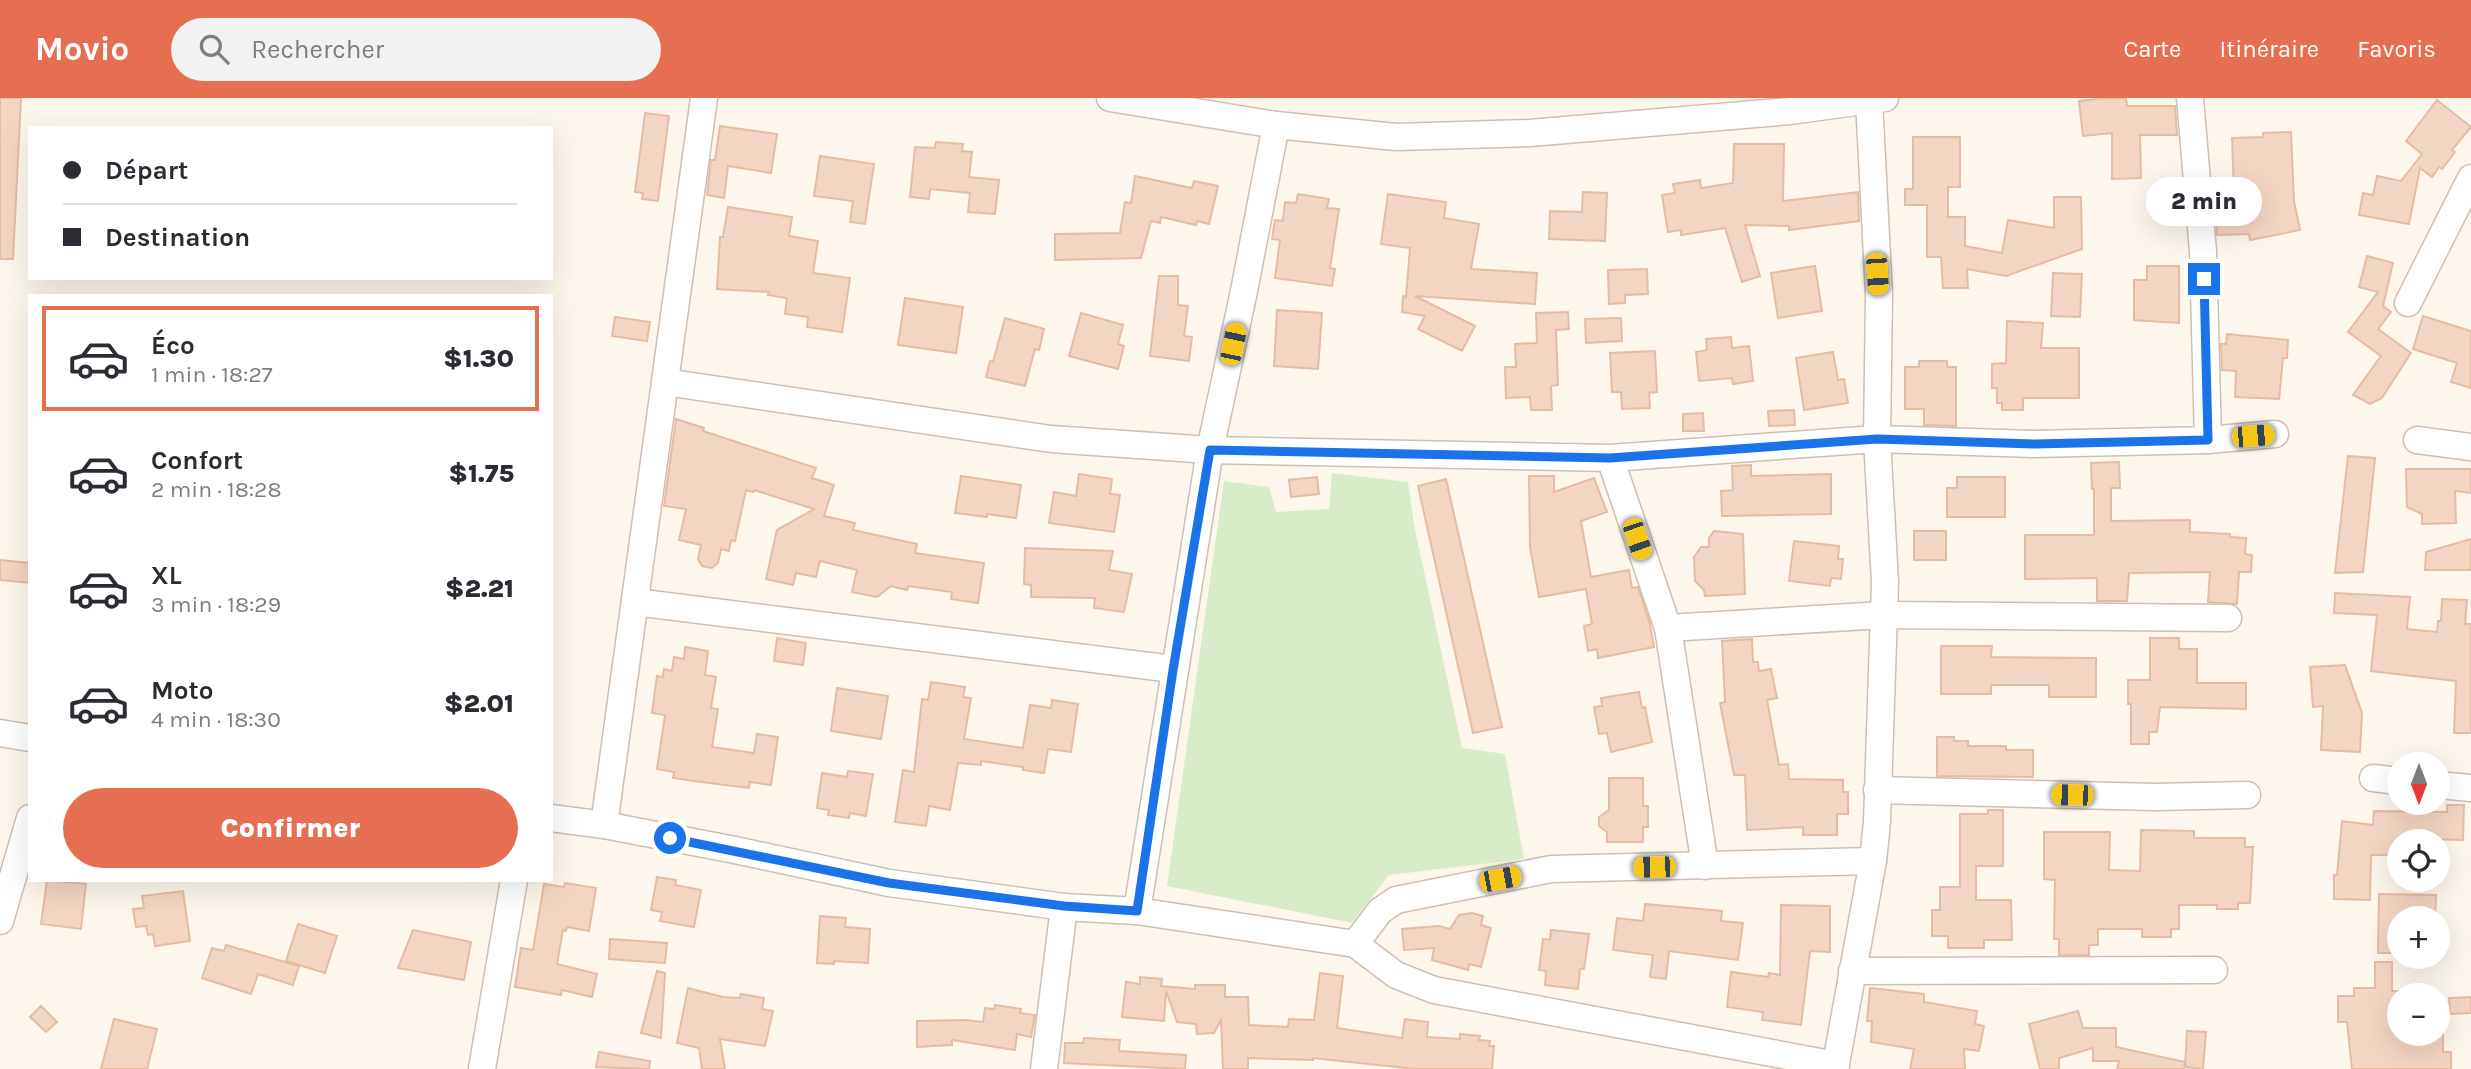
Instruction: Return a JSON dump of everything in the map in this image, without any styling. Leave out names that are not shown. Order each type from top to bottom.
[{"type":"street","points":[[604,825],[705,98]]},
{"type":"street","points":[[553,818],[604,825],[735,850],[889,883],[1064,906],[1137,911],[1355,944],[1396,975],[1433,990],[1835,1067],[1873,861],[1877,822],[1885,582],[1877,439],[1878,99],[1790,111],[1530,133],[1396,137],[1276,125],[1110,98]]},
{"type":"street","points":[[2190,98],[2203,252],[2208,440]]},
{"type":"street","points":[[1137,911],[1173,670],[1210,450],[1276,125]]},
{"type":"street","points":[[2407,303],[2471,178]]},
{"type":"street","points":[[665,382],[1051,439],[1210,450],[1610,458],[1877,439],[2034,444],[2208,440],[2275,434]]},
{"type":"street","points":[[2417,440],[2471,447]]},
{"type":"street","points":[[1610,458],[1668,628],[1705,866]]},
{"type":"street","points":[[635,602],[1173,670]]},
{"type":"street","points":[[1668,628],[1883,615],[2228,618]]},
{"type":"street","points":[[0,733],[28,738]]},
{"type":"street","points":[[2373,778],[2387,780]]},
{"type":"street","points":[[2450,786],[2471,788]]},
{"type":"street","points":[[1877,790],[2155,797],[2247,795]]},
{"type":"street","points":[[0,921],[28,824]]},
{"type":"street","points":[[1355,944],[1380,911],[1396,900],[1551,869],[1873,861]]},
{"type":"street","points":[[482,1069],[514,882]]},
{"type":"street","points":[[1044,1069],[1064,906]]},
{"type":"street","points":[[1852,971],[2214,971]]},
{"type":"green space","points":[[1332,473],[1408,482],[1414,525],[1462,748],[1505,754],[1524,859],[1389,875],[1352,923],[1167,886],[1224,481],[1269,487],[1276,512],[1329,509]]},
{"type":"building","points":[[0,98],[21,98],[13,259],[0,259]]},
{"type":"building","points":[[2126,98],[2127,106],[2175,106],[2177,135],[2140,135],[2141,178],[2112,179],[2112,133],[2083,136],[2079,101]]},
{"type":"building","points":[[2437,100],[2471,127],[2452,150],[2455,152],[2442,169],[2439,167],[2432,177],[2420,168],[2409,224],[2359,215],[2363,193],[2373,195],[2377,176],[2401,181],[2422,154],[2406,141]]},
{"type":"building","points":[[645,113],[669,116],[658,201],[642,199],[643,193],[635,192]]},
{"type":"building","points":[[720,126],[777,134],[771,173],[728,166],[724,198],[707,195],[711,160],[715,160]]},
{"type":"building","points":[[2291,132],[2294,201],[2300,230],[2250,240],[2249,234],[2217,235],[2216,219],[2235,219],[2232,138],[2263,137],[2263,133]]},
{"type":"building","points":[[1913,137],[1960,137],[1960,187],[1948,187],[1948,217],[1965,217],[1965,246],[2002,253],[2008,220],[2054,228],[2054,197],[2081,197],[2082,249],[2006,276],[1967,269],[1968,288],[1943,288],[1941,257],[1927,257],[1927,205],[1905,205],[1905,189],[1913,189]]},
{"type":"building","points":[[936,142],[963,144],[962,151],[972,152],[969,177],[999,180],[995,214],[968,212],[970,193],[930,189],[929,199],[910,197],[915,147],[935,148]]},
{"type":"building","points":[[1734,144],[1784,144],[1783,201],[1858,192],[1859,221],[1789,230],[1789,226],[1745,225],[1760,276],[1742,282],[1725,228],[1681,235],[1681,230],[1668,232],[1662,195],[1675,193],[1673,184],[1700,180],[1701,188],[1733,183]]},
{"type":"building","points":[[820,156],[874,164],[865,224],[850,222],[853,201],[814,196]]},
{"type":"building","points":[[1135,176],[1192,188],[1194,181],[1218,186],[1209,224],[1197,221],[1196,225],[1161,217],[1160,223],[1151,221],[1141,258],[1055,260],[1055,234],[1120,233],[1125,202],[1131,203]]},
{"type":"building","points":[[1583,192],[1607,193],[1605,241],[1549,239],[1550,211],[1582,212]]},
{"type":"building","points":[[1298,194],[1329,199],[1327,208],[1339,209],[1330,268],[1335,269],[1332,286],[1275,278],[1280,240],[1272,239],[1275,220],[1283,221],[1285,202],[1296,203]]},
{"type":"building","points":[[1388,194],[1446,202],[1444,218],[1479,224],[1471,269],[1537,273],[1535,304],[1415,296],[1475,326],[1462,351],[1418,329],[1425,316],[1402,312],[1403,296],[1406,297],[1410,248],[1381,244]]},
{"type":"building","points":[[728,207],[792,217],[789,236],[818,241],[813,273],[850,278],[842,332],[807,327],[808,317],[785,314],[787,298],[768,295],[769,292],[717,289],[720,237],[723,237]]},
{"type":"building","points":[[2367,256],[2393,263],[2383,306],[2391,312],[2378,329],[2411,353],[2382,398],[2370,404],[2353,395],[2381,356],[2348,332],[2378,292],[2359,287]]},
{"type":"building","points":[[1815,266],[1822,311],[1778,318],[1771,273]]},
{"type":"building","points":[[2147,266],[2179,266],[2179,323],[2134,320],[2134,280],[2147,280]]},
{"type":"building","points":[[1647,269],[1648,294],[1625,295],[1625,303],[1609,304],[1608,270]]},
{"type":"building","points":[[2053,273],[2082,274],[2080,317],[2051,316]]},
{"type":"building","points":[[1159,276],[1178,276],[1178,305],[1188,306],[1184,336],[1192,337],[1189,361],[1150,356]]},
{"type":"building","points":[[905,298],[963,307],[956,353],[898,345]]},
{"type":"building","points":[[1277,310],[1322,313],[1318,369],[1274,366]]},
{"type":"building","points":[[1568,312],[1569,329],[1556,330],[1558,385],[1551,386],[1552,410],[1531,410],[1530,397],[1506,398],[1505,367],[1516,367],[1515,344],[1537,343],[1536,313]]},
{"type":"building","points":[[1081,313],[1123,325],[1118,344],[1124,346],[1118,369],[1069,356]]},
{"type":"building","points":[[2423,316],[2471,331],[2471,388],[2451,382],[2457,363],[2413,349]]},
{"type":"building","points":[[615,317],[650,322],[647,341],[612,336]]},
{"type":"building","points":[[1005,318],[1044,329],[1039,350],[1035,349],[1025,386],[986,377]]},
{"type":"building","points":[[1621,318],[1622,341],[1586,343],[1585,319]]},
{"type":"building","points":[[2007,321],[2043,323],[2041,348],[2079,348],[2079,398],[2023,398],[2023,410],[2002,410],[2002,403],[1997,403],[1997,388],[1992,388],[1992,364],[2006,363]]},
{"type":"building","points":[[2227,334],[2288,340],[2287,358],[2283,358],[2279,399],[2235,397],[2236,371],[2222,370],[2221,344],[2226,344]]},
{"type":"building","points":[[1731,337],[1732,348],[1749,346],[1753,381],[1733,384],[1732,378],[1699,381],[1696,352],[1707,350],[1706,339]]},
{"type":"building","points":[[1655,351],[1657,392],[1649,393],[1650,408],[1622,409],[1621,392],[1612,392],[1610,353]]},
{"type":"building","points":[[1833,352],[1838,380],[1844,379],[1848,403],[1804,410],[1796,358]]},
{"type":"building","points":[[1919,361],[1947,361],[1947,367],[1956,367],[1956,426],[1924,425],[1924,409],[1905,409],[1905,367],[1919,367]]},
{"type":"building","points":[[1794,410],[1795,425],[1769,426],[1768,411]]},
{"type":"building","points":[[1703,413],[1704,431],[1683,431],[1683,414]]},
{"type":"building","points":[[676,419],[704,428],[703,431],[816,468],[812,478],[834,485],[824,516],[855,523],[853,530],[917,544],[915,553],[984,563],[978,603],[951,599],[952,592],[908,586],[907,590],[891,586],[877,597],[852,592],[857,570],[820,561],[816,577],[796,573],[793,585],[766,579],[777,530],[814,509],[754,490],[746,490],[735,541],[731,540],[729,551],[721,549],[718,563],[712,568],[702,566],[698,559],[701,545],[679,540],[686,509],[664,506]]},
{"type":"building","points":[[2348,456],[2375,458],[2363,572],[2335,573]]},
{"type":"building","points":[[2119,462],[2120,488],[2111,488],[2111,521],[2190,520],[2190,532],[2230,534],[2230,537],[2246,538],[2245,554],[2252,555],[2251,572],[2239,572],[2237,604],[2208,602],[2210,572],[2129,573],[2127,601],[2097,601],[2097,578],[2025,579],[2025,535],[2094,535],[2091,463]]},
{"type":"building","points":[[1751,465],[1751,476],[1831,474],[1831,514],[1722,516],[1721,491],[1733,490],[1732,466]]},
{"type":"building","points":[[2406,469],[2471,469],[2471,493],[2455,491],[2456,523],[2422,524],[2422,514],[2407,507]]},
{"type":"building","points":[[1079,474],[1112,479],[1110,494],[1120,495],[1114,532],[1049,523],[1054,492],[1076,496]]},
{"type":"building","points":[[961,476],[1021,485],[1016,518],[955,513]]},
{"type":"building","points":[[1529,476],[1554,476],[1554,492],[1594,478],[1607,512],[1581,521],[1591,577],[1629,570],[1632,588],[1638,587],[1654,647],[1598,658],[1597,649],[1588,651],[1584,626],[1592,624],[1586,589],[1539,597],[1530,547]]},
{"type":"building","points":[[1317,477],[1319,494],[1291,497],[1289,480]]},
{"type":"building","points":[[1957,477],[2005,477],[2005,517],[1947,517],[1947,488],[1957,488]]},
{"type":"building","points":[[1446,479],[1502,727],[1473,733],[1418,486]]},
{"type":"building","points":[[1714,531],[1743,534],[1745,594],[1705,596],[1704,590],[1695,581],[1694,557],[1701,547],[1709,547],[1709,538]]},
{"type":"building","points":[[1914,531],[1946,531],[1946,560],[1914,560]]},
{"type":"building","points":[[2471,539],[2471,570],[2425,570],[2426,552]]},
{"type":"building","points":[[1794,541],[1839,546],[1838,559],[1843,559],[1841,579],[1831,578],[1830,586],[1789,581]]},
{"type":"building","points":[[1025,548],[1113,551],[1109,570],[1132,574],[1124,612],[1094,608],[1095,598],[1031,597],[1031,585],[1024,584]]},
{"type":"building","points":[[0,560],[28,563],[28,583],[0,580]]},
{"type":"building","points":[[2335,593],[2410,597],[2407,629],[2437,632],[2438,621],[2441,621],[2442,599],[2467,600],[2465,624],[2471,624],[2471,733],[2454,733],[2456,681],[2371,671],[2377,615],[2334,613]]},
{"type":"building","points":[[777,638],[806,643],[803,665],[774,661]]},
{"type":"building","points":[[2150,638],[2179,638],[2179,649],[2197,649],[2197,683],[2246,683],[2246,709],[2160,707],[2157,732],[2149,732],[2149,744],[2131,744],[2128,680],[2150,680]]},
{"type":"building","points":[[1752,639],[1753,662],[1758,662],[1759,671],[1771,669],[1777,698],[1767,700],[1779,765],[1788,764],[1789,779],[1843,780],[1843,792],[1848,792],[1848,814],[1837,814],[1837,835],[1803,835],[1803,827],[1747,830],[1745,775],[1734,775],[1720,703],[1725,702],[1722,641]]},
{"type":"building","points":[[1941,646],[1992,646],[1991,657],[2096,658],[2096,697],[2049,697],[2049,685],[1991,685],[1991,694],[1941,694]]},
{"type":"building","points":[[685,647],[708,651],[705,675],[716,677],[711,708],[718,709],[712,747],[754,753],[757,734],[778,737],[771,785],[750,782],[749,788],[701,782],[673,778],[674,772],[657,769],[665,715],[652,713],[657,676],[663,677],[664,669],[672,671],[674,657],[684,659]]},
{"type":"building","points":[[2345,665],[2362,713],[2360,752],[2321,750],[2323,706],[2313,707],[2310,667]]},
{"type":"building","points":[[931,682],[965,687],[963,697],[971,698],[964,739],[1023,748],[1030,705],[1051,708],[1052,700],[1078,704],[1071,752],[1048,749],[1044,773],[981,761],[981,765],[958,763],[950,810],[929,806],[926,826],[895,822],[903,770],[914,772],[922,699],[928,700]]},
{"type":"building","points":[[837,688],[888,696],[881,739],[831,731]]},
{"type":"building","points":[[1639,692],[1652,742],[1611,752],[1607,733],[1599,734],[1594,707],[1602,706],[1601,698]]},
{"type":"building","points":[[1937,737],[1954,737],[1954,741],[1968,741],[1968,746],[2006,746],[2006,750],[2033,750],[2033,777],[1937,776]]},
{"type":"building","points":[[848,771],[873,774],[866,816],[850,813],[849,818],[828,815],[829,810],[817,808],[822,773],[847,777]]},
{"type":"building","points":[[1609,778],[1643,778],[1643,806],[1648,806],[1648,827],[1643,827],[1643,842],[1607,842],[1607,832],[1599,826],[1599,817],[1609,810]]},
{"type":"building","points":[[2450,805],[2464,805],[2463,840],[2450,840],[2450,829],[2387,829],[2387,855],[2371,855],[2370,900],[2334,899],[2334,875],[2337,875],[2342,821],[2373,825],[2374,811],[2387,811],[2387,816],[2450,816]]},
{"type":"building","points":[[1988,810],[2003,810],[2003,866],[1976,866],[1976,900],[2011,900],[2012,940],[1984,940],[1984,948],[1948,948],[1948,936],[1932,936],[1932,910],[1940,910],[1940,887],[1960,887],[1960,814],[1988,814]]},
{"type":"building","points":[[2141,830],[2194,831],[2194,838],[2245,838],[2245,847],[2253,847],[2250,903],[2238,903],[2238,909],[2217,909],[2217,905],[2179,905],[2179,929],[2171,929],[2171,937],[2142,937],[2142,929],[2098,929],[2098,945],[2089,945],[2089,955],[2059,955],[2059,939],[2054,939],[2055,880],[2044,879],[2044,832],[2110,832],[2109,870],[2140,871]]},
{"type":"building","points":[[657,877],[676,880],[675,885],[701,890],[694,927],[660,921],[662,912],[651,910]]},
{"type":"building","points":[[47,882],[86,884],[81,929],[41,924]]},
{"type":"building","points":[[565,883],[596,888],[589,931],[567,927],[566,931],[563,930],[557,964],[597,974],[592,997],[562,990],[561,995],[515,987],[521,948],[533,950],[544,884],[564,887]]},
{"type":"building","points":[[183,891],[190,941],[155,946],[153,934],[148,935],[146,926],[136,927],[133,909],[144,908],[142,896]]},
{"type":"building","points":[[2379,894],[2436,895],[2436,906],[2387,906],[2387,953],[2378,953]]},
{"type":"building","points":[[1645,904],[1722,911],[1721,921],[1743,923],[1738,960],[1669,951],[1666,979],[1650,977],[1653,955],[1613,950],[1617,918],[1643,921]]},
{"type":"building","points":[[1781,905],[1830,906],[1830,952],[1810,951],[1801,1025],[1762,1020],[1763,1012],[1727,1007],[1731,972],[1768,977],[1769,973],[1780,975]]},
{"type":"building","points":[[1472,913],[1483,916],[1481,925],[1491,928],[1481,967],[1469,964],[1468,970],[1432,960],[1434,948],[1404,950],[1402,929],[1439,926],[1450,929],[1459,915]]},
{"type":"building","points":[[820,916],[846,918],[845,927],[870,929],[868,963],[817,963]]},
{"type":"building","points":[[298,924],[337,936],[325,973],[286,961]]},
{"type":"building","points":[[413,930],[471,942],[464,980],[398,968]]},
{"type":"building","points":[[1551,930],[1589,934],[1578,989],[1545,985],[1546,971],[1539,970],[1543,939],[1550,940]]},
{"type":"building","points":[[610,939],[667,943],[665,963],[609,959]]},
{"type":"building","points":[[226,945],[299,966],[293,985],[258,974],[251,994],[202,978],[212,948],[224,951]]},
{"type":"building","points":[[2375,962],[2387,962],[2387,969],[2392,969],[2392,983],[2387,983],[2387,1046],[2443,1046],[2443,1052],[2451,1052],[2451,1069],[2352,1069],[2347,1022],[2338,1022],[2338,996],[2354,996],[2354,988],[2375,988]]},
{"type":"building","points":[[657,971],[665,973],[661,1038],[641,1033]]},
{"type":"building","points":[[1320,973],[1343,976],[1337,1028],[1402,1038],[1405,1019],[1428,1022],[1427,1037],[1460,1039],[1460,1034],[1480,1036],[1479,1040],[1490,1041],[1489,1046],[1494,1046],[1492,1069],[1415,1069],[1313,1058],[1248,1058],[1248,1069],[1223,1069],[1221,1020],[1214,1033],[1197,1034],[1196,1024],[1177,1022],[1166,991],[1164,1021],[1122,1017],[1126,982],[1140,984],[1140,977],[1162,979],[1161,986],[1195,989],[1195,985],[1225,985],[1225,997],[1248,997],[1249,1025],[1288,1027],[1289,1019],[1314,1020]]},
{"type":"building","points":[[688,988],[723,997],[740,998],[741,994],[764,998],[762,1009],[773,1011],[765,1046],[720,1039],[725,1069],[702,1069],[699,1048],[677,1043]]},
{"type":"building","points":[[1870,988],[1924,994],[1924,1002],[1977,1011],[1975,1024],[1984,1026],[1979,1051],[1964,1049],[1965,1069],[1910,1069],[1914,1049],[1871,1042],[1872,1021],[1867,1021]]},
{"type":"building","points":[[2471,997],[2471,1013],[2450,1014],[2450,998]]},
{"type":"building","points":[[995,1005],[1021,1009],[1020,1013],[1035,1015],[1031,1037],[1017,1034],[1015,1050],[952,1040],[952,1045],[917,1047],[917,1021],[983,1022],[985,1008],[994,1009]]},
{"type":"building","points":[[41,1006],[57,1022],[46,1032],[30,1017]]},
{"type":"building","points":[[2078,1011],[2083,1028],[2116,1028],[2116,1047],[2185,1062],[2184,1069],[2117,1069],[2119,1061],[2093,1061],[2093,1048],[2059,1058],[2059,1069],[2040,1069],[2029,1024]]},
{"type":"building","points":[[114,1019],[157,1029],[147,1069],[101,1069]]},
{"type":"building","points":[[2187,1031],[2206,1032],[2203,1069],[2185,1067]]},
{"type":"building","points":[[1084,1038],[1120,1040],[1119,1051],[1186,1055],[1185,1069],[1064,1063],[1065,1043],[1083,1043]]},
{"type":"building","points":[[599,1052],[650,1061],[649,1069],[596,1067]]},
{"type":"route","points":[[670,838],[889,883],[980,897],[1137,911],[1173,670],[1210,450],[1610,458],[1877,439],[2034,444],[2208,440],[2204,279]]}]
